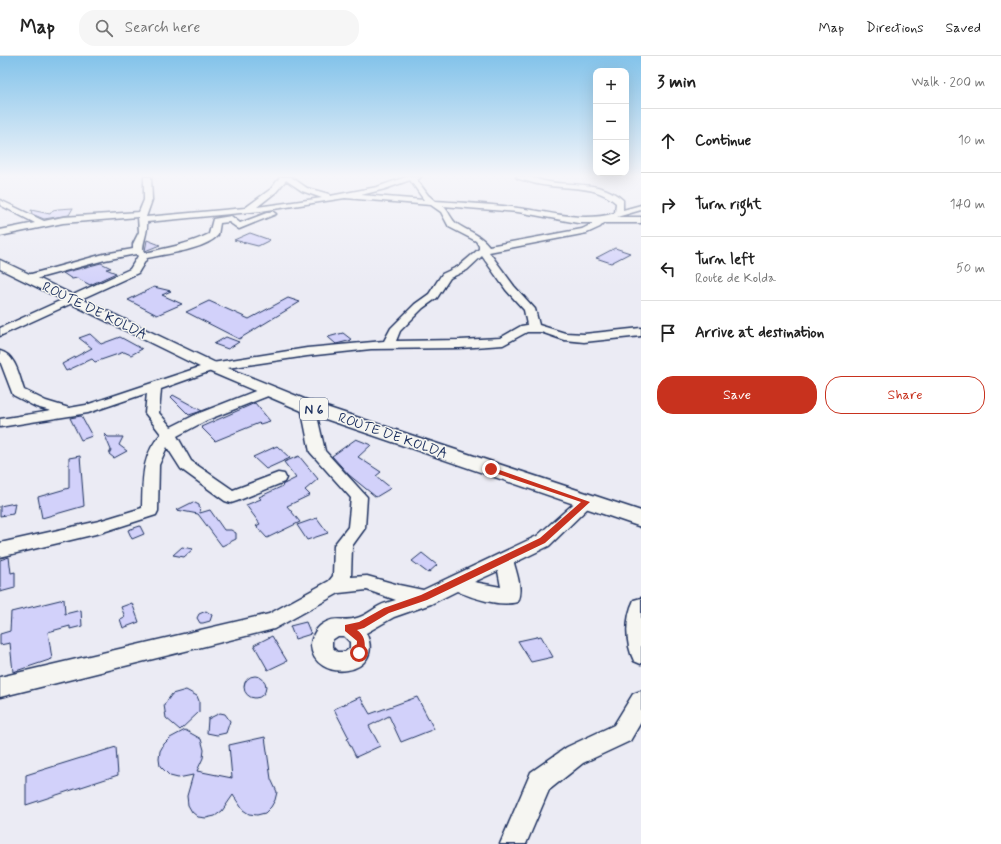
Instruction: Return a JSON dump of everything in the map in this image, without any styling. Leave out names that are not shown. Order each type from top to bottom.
[{"type":"main road","name":"ROUTE DE KOLDA","points":[[0,264],[73,298],[212,367],[308,407],[412,440],[586,502],[641,519]]},
{"type":"street","points":[[23,214],[41,223]]},
{"type":"street","points":[[0,332],[134,271],[140,254],[138,244],[143,232],[143,214]]},
{"type":"street","points":[[0,233],[41,223],[97,216],[142,217],[198,214]]},
{"type":"street","points":[[28,278],[96,259],[180,249],[203,241],[213,235],[216,221],[230,219],[240,214]]},
{"type":"street","points":[[230,219],[239,226],[272,214]]},
{"type":"street","points":[[446,214],[452,225],[478,240],[484,246],[483,250],[510,288],[529,309],[534,329]]},
{"type":"street","points":[[537,214],[569,220],[641,220]]},
{"type":"street","points":[[388,345],[395,330],[419,306],[433,296],[446,276],[463,268],[483,250],[534,239],[584,231],[597,226],[603,219],[618,214]]},
{"type":"street","points":[[0,423],[71,412],[95,406],[212,367],[307,352],[388,345],[460,344],[503,341],[525,328],[564,336],[584,338],[641,332]]},
{"type":"street","points":[[0,355],[8,362],[18,392],[41,404],[71,412]]},
{"type":"street","points":[[155,386],[152,413],[169,434],[172,443],[186,465],[231,497],[278,478]]},
{"type":"street","points":[[0,550],[100,527],[150,511],[151,465],[162,442],[169,434],[202,417],[268,391]]},
{"type":"street","points":[[308,407],[318,452],[359,497],[356,528],[343,545],[342,577],[336,586]]},
{"type":"street","points":[[348,628],[361,626],[386,611],[424,598],[542,540],[586,502]]},
{"type":"street","points":[[456,582],[475,591],[510,596],[510,583],[504,559]]},
{"type":"street","points":[[0,687],[134,656],[274,621],[336,586],[368,583],[399,593],[424,598]]},
{"type":"street","points":[[641,606],[637,633],[641,655]]},
{"type":"street","points":[[513,844],[540,781],[574,755],[622,733],[641,701]]},
{"type":"building","points":[[32,214],[70,214],[44,219]]},
{"type":"building","points":[[250,233],[270,240],[258,246],[234,240]]},
{"type":"building","points":[[147,240],[160,245],[145,251]]},
{"type":"building","points":[[615,248],[630,253],[611,263],[596,258]]},
{"type":"building","points":[[101,263],[111,268],[106,269],[116,273],[90,285],[77,278],[72,279],[63,273]]},
{"type":"building","points":[[154,287],[171,291],[162,295],[182,304],[157,315],[128,300]]},
{"type":"building","points":[[288,298],[300,302],[239,339],[186,312],[209,301],[249,319]]},
{"type":"building","points":[[343,333],[352,340],[336,344],[328,337]]},
{"type":"building","points":[[90,334],[101,344],[120,337],[142,349],[131,355],[124,352],[95,362],[92,359],[66,371],[62,364],[92,348],[79,338]]},
{"type":"building","points":[[226,337],[239,342],[228,349],[214,344]]},
{"type":"building","points":[[173,395],[202,411],[189,415],[171,397]]},
{"type":"building","points":[[255,403],[270,421],[259,423],[215,441],[201,427]]},
{"type":"building","points":[[81,416],[92,436],[81,440],[70,418]]},
{"type":"building","points":[[104,433],[108,437],[123,437],[119,445],[127,451],[114,458],[109,454],[111,450]]},
{"type":"building","points":[[356,439],[371,445],[358,457],[381,472],[376,476],[391,488],[376,497],[349,475],[332,456]]},
{"type":"building","points":[[277,446],[290,458],[266,469],[253,457]]},
{"type":"building","points":[[80,456],[84,506],[42,518],[38,497],[69,488],[69,458]]},
{"type":"building","points":[[299,456],[318,479],[305,490],[310,495],[287,506],[300,522],[267,538],[256,526],[260,524],[246,505],[261,499],[259,497],[296,478],[284,462]]},
{"type":"building","points":[[193,502],[199,505],[200,513],[210,510],[224,530],[231,530],[236,533],[236,539],[222,546],[198,514],[177,510]]},
{"type":"building","points":[[15,503],[13,514],[0,516],[0,506]]},
{"type":"building","points":[[317,518],[328,533],[307,540],[297,525]]},
{"type":"building","points":[[140,526],[144,534],[132,539],[128,530]]},
{"type":"building","points":[[182,547],[193,549],[184,557],[173,555]]},
{"type":"building","points":[[422,553],[437,565],[428,573],[412,561]]},
{"type":"building","points":[[9,557],[11,573],[15,572],[15,588],[0,592],[0,560]]},
{"type":"building","points":[[64,599],[65,614],[81,610],[82,626],[70,629],[70,626],[48,632],[52,659],[13,672],[10,643],[0,645],[0,634],[10,631],[11,612]]},
{"type":"building","points":[[132,603],[139,622],[123,628],[120,619],[125,617],[121,607]]},
{"type":"building","points":[[206,611],[212,615],[210,621],[200,623],[197,618],[199,614]]},
{"type":"building","points":[[306,622],[311,634],[295,639],[290,626]]},
{"type":"building","points":[[272,636],[287,661],[268,670],[254,645]]},
{"type":"building","points":[[541,636],[553,657],[531,662],[518,641]]},
{"type":"building","points":[[255,676],[263,679],[266,687],[263,695],[255,698],[247,695],[244,687],[247,679]]},
{"type":"building","points":[[186,690],[197,696],[199,701],[199,712],[180,730],[166,718],[164,705],[172,694]]},
{"type":"building","points":[[360,697],[370,714],[417,697],[434,729],[401,742],[389,716],[369,726],[380,746],[356,757],[347,739],[349,738],[334,709]]},
{"type":"building","points":[[220,713],[225,714],[230,721],[226,733],[217,735],[207,733],[208,719]]},
{"type":"building","points":[[185,730],[201,739],[204,750],[203,758],[197,771],[232,778],[229,745],[265,737],[271,779],[277,792],[271,807],[265,813],[257,815],[249,814],[243,810],[233,795],[222,811],[215,816],[206,818],[198,817],[192,812],[188,805],[187,796],[193,775],[178,778],[170,776],[160,766],[159,759],[160,751],[164,744],[170,738]]},
{"type":"building","points":[[116,747],[118,775],[26,805],[26,775]]},
{"type":"route","points":[[359,653],[361,641],[358,635],[348,628],[361,626],[386,611],[424,598],[542,540],[586,502],[491,469]]}]
